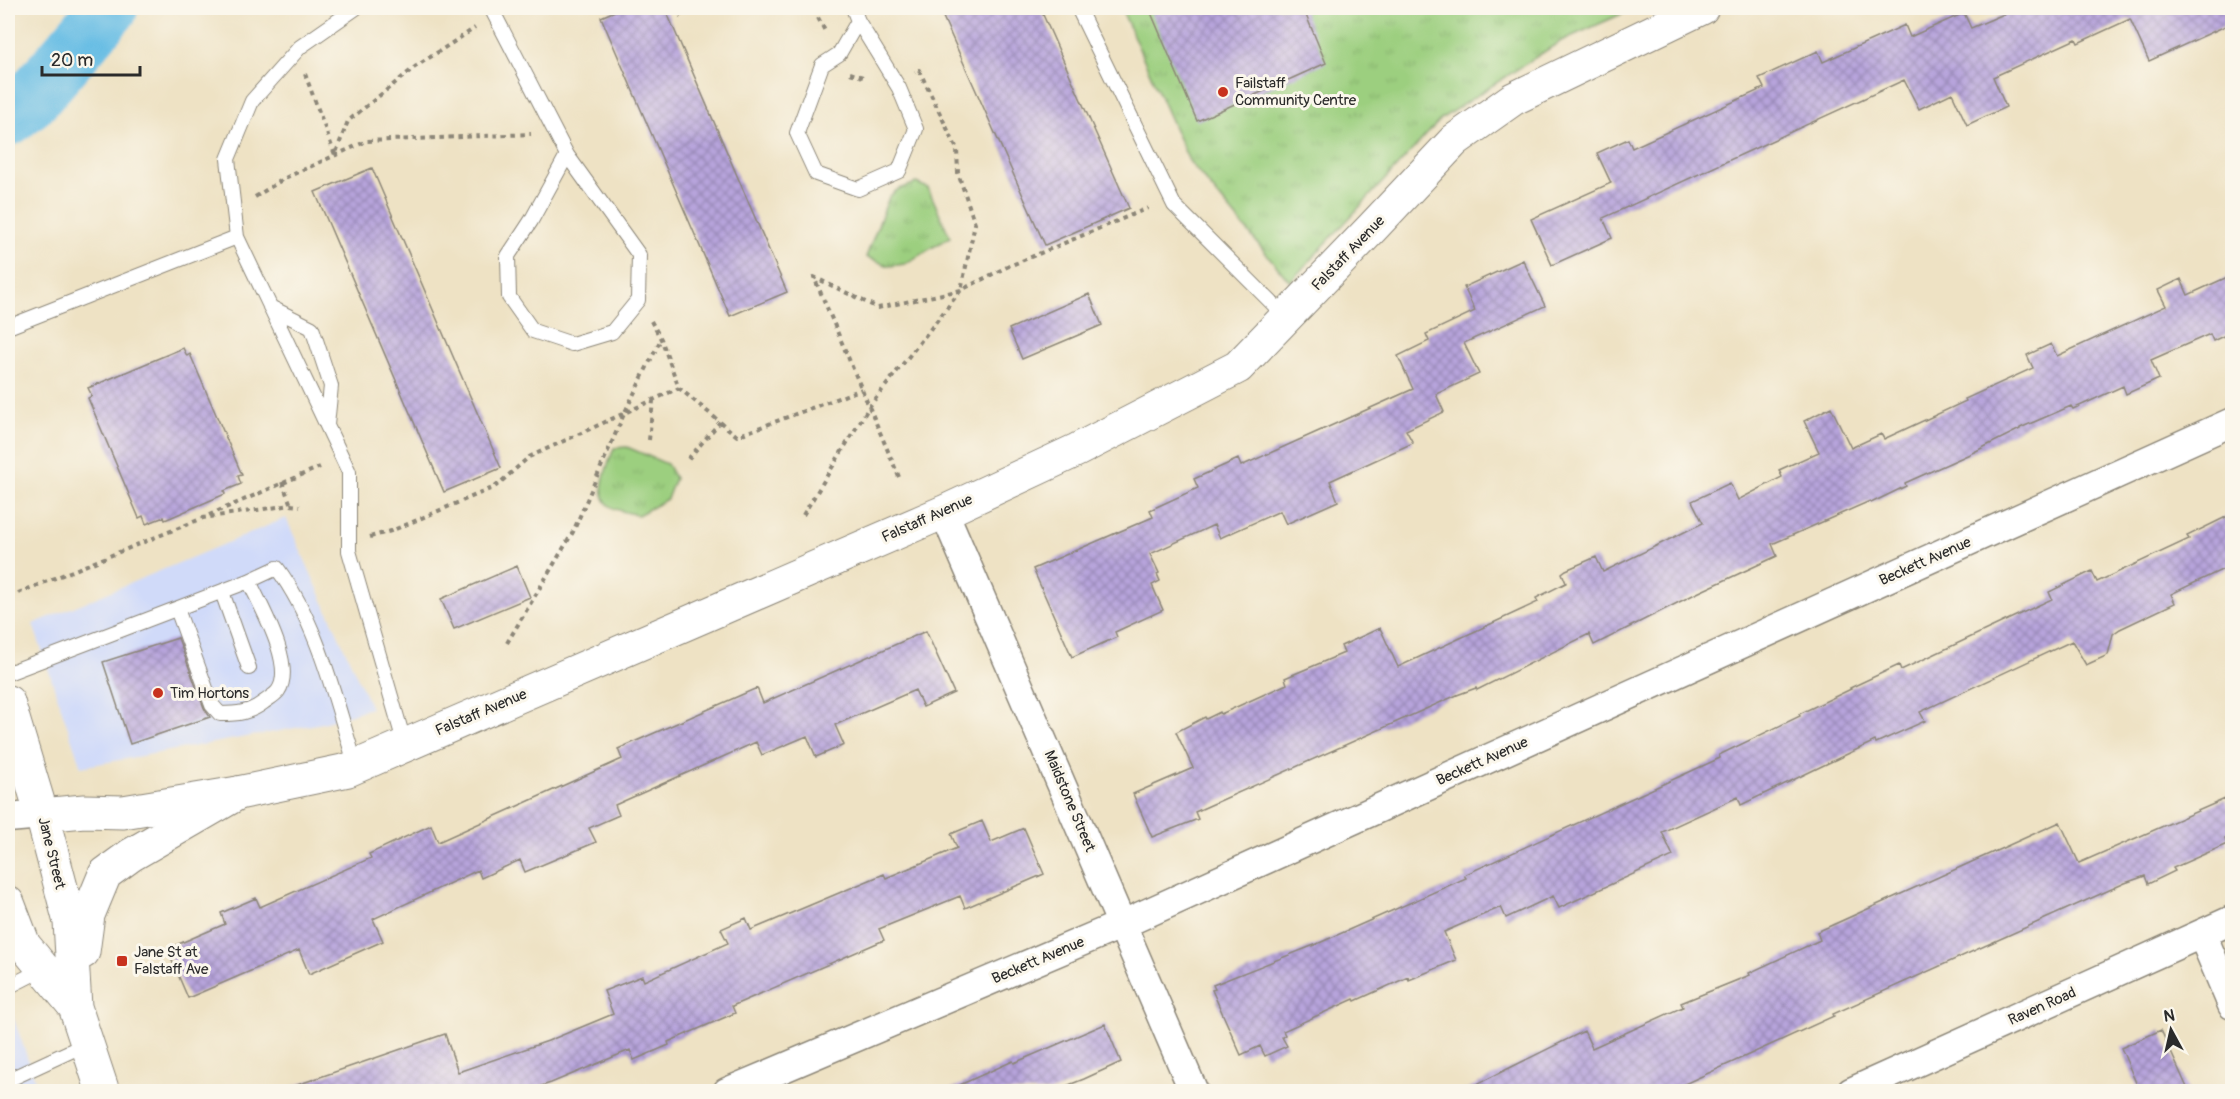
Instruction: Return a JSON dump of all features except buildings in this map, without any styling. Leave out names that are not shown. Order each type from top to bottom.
[{"type":"street","name":"Falstaff Avenue","points":[[42,815],[84,811],[123,812],[305,780],[356,766],[944,512],[1077,450],[1238,367],[1455,140],[1513,99],[1702,8]]},
{"type":"street","name":"Beckett Avenue","points":[[727,1092],[1123,924],[2232,422]]},
{"type":"street","name":"Maidstone Street","points":[[944,512],[1194,1092]]},
{"type":"street","name":"Jane Street","points":[[8,702],[42,815],[70,922],[75,1007],[103,1092]]},
{"type":"street","points":[[75,1007],[88,915],[105,874],[131,855],[238,793]]},
{"type":"street","points":[[8,818],[42,815]]},
{"type":"street","name":"Jane Street","points":[[8,903],[24,945],[75,1007]]},
{"type":"street","name":"Raven Road","points":[[1851,1092],[2232,920]]},
{"type":"street","points":[[2202,934],[2232,1005]]},
{"type":"lane","points":[[356,8],[296,51],[252,100],[228,159],[237,237],[349,472],[349,551],[405,745]]},
{"type":"lane","points":[[853,8],[858,21],[899,88],[916,129],[899,171],[858,189],[816,174],[797,134],[822,65],[839,54],[858,21]]},
{"type":"lane","points":[[1078,8],[1174,205],[1286,317]]},
{"type":"lane","points":[[493,12],[567,155],[639,255],[638,300],[612,332],[572,344],[533,331],[508,297],[508,256],[531,221],[567,155]]},
{"type":"lane","points":[[8,327],[237,237]]},
{"type":"lane","points":[[270,307],[312,328],[331,386],[327,426]]},
{"type":"lane","points":[[8,673],[222,592],[278,568],[292,588],[320,654],[356,766]]},
{"type":"lane","points":[[177,609],[212,705],[220,714],[236,714],[253,710],[279,690],[283,675],[282,660],[273,634],[249,581]]},
{"type":"lane","points":[[222,592],[249,668]]},
{"type":"lane","points":[[8,987],[43,969]]},
{"type":"lane","points":[[8,1080],[86,1044]]},
{"type":"path","points":[[677,8],[681,17]]},
{"type":"path","points":[[335,155],[348,121],[414,67],[493,12]]},
{"type":"path","points":[[296,51],[335,155]]},
{"type":"path","points":[[803,514],[869,406],[961,290],[975,224],[958,173],[957,148],[919,70],[901,78],[899,88],[822,65]]},
{"type":"path","points":[[234,210],[285,178],[367,141],[555,132]]},
{"type":"path","points":[[899,477],[814,276],[878,308],[961,290],[1007,267],[1148,208]]},
{"type":"path","points":[[638,300],[662,339],[679,388],[737,436],[862,388]]},
{"type":"path","points":[[507,643],[573,532],[624,414],[662,339]]},
{"type":"path","points":[[350,544],[391,531],[495,487],[529,457],[679,388]]},
{"type":"path","points":[[649,440],[653,400]]},
{"type":"path","points":[[688,459],[720,422]]},
{"type":"path","points":[[18,593],[343,458]]},
{"type":"path","points":[[282,482],[291,505]]},
{"type":"path","points":[[203,518],[291,505],[300,506]]},
{"type":"shaded area","points":[[286,518],[371,708],[323,723],[81,767],[33,624]]},
{"type":"shaded area","points":[[8,1002],[39,1091],[8,1091]]},
{"type":"green space","points":[[1121,8],[1635,8],[1561,41],[1442,118],[1290,282],[1189,161]]},
{"type":"green space","points":[[916,183],[928,188],[950,237],[905,264],[889,266],[866,257],[889,197],[897,190]]},
{"type":"green space","points":[[627,447],[667,464],[675,478],[667,499],[638,515],[610,506],[603,494],[602,486],[614,448]]},
{"type":"waterway","points":[[8,117],[32,98],[109,8]]},
{"type":"place","name":"Failstaff Community Centre","points":[[1223,92]]},
{"type":"place","name":"Tim Hortons","points":[[158,693]]},
{"type":"place","name":"Jane St at Falstaff Ave","points":[[122,961]]}]
